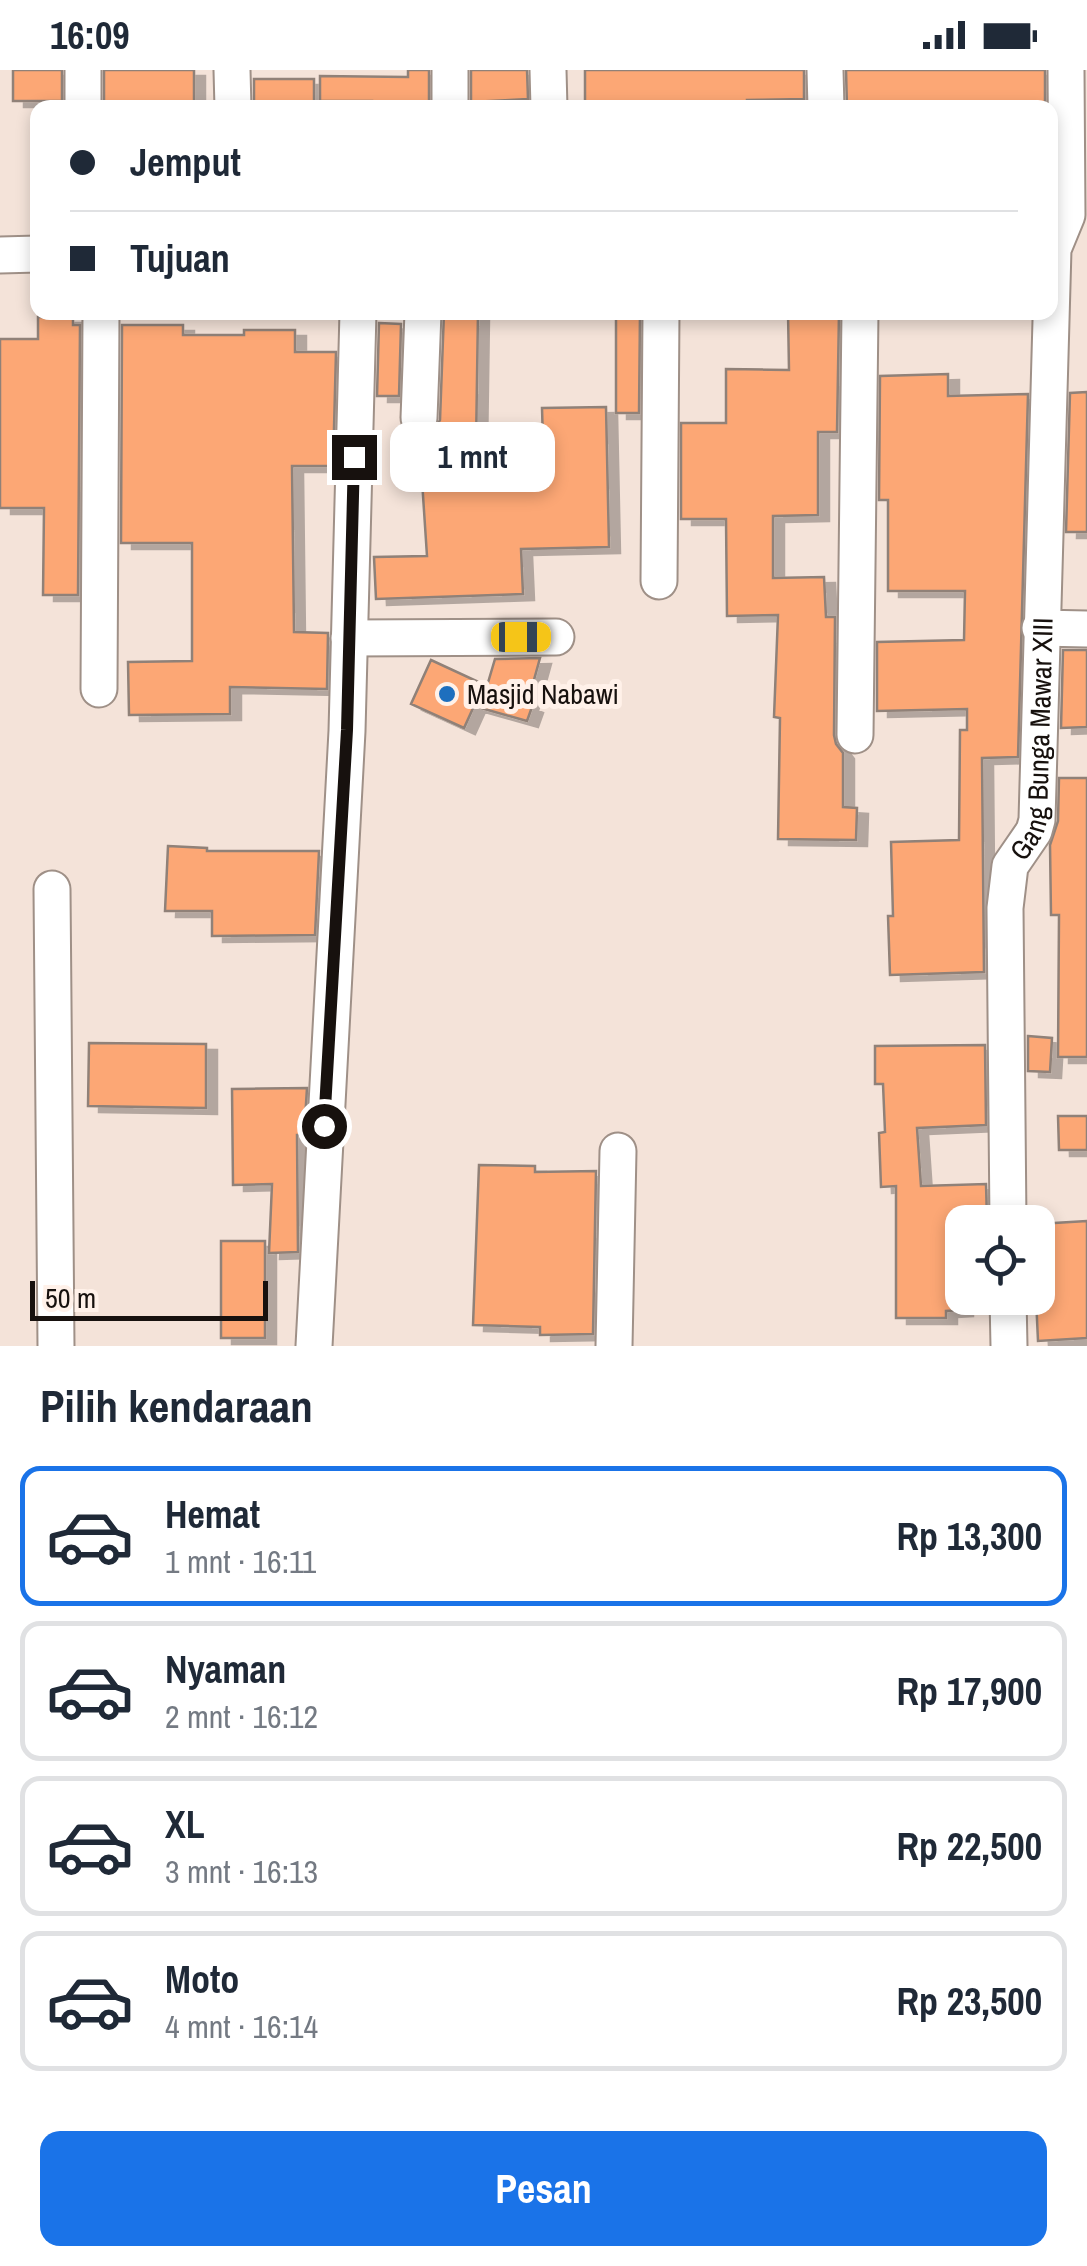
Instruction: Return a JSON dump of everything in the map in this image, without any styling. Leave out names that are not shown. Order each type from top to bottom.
[{"type":"street","points":[[82,100],[83,70]]},
{"type":"street","points":[[232,70],[232,100]]},
{"type":"street","points":[[450,70],[450,100]]},
{"type":"street","points":[[548,70],[549,100]]},
{"type":"street","points":[[825,70],[826,100]]},
{"type":"street","name":"Gang Bunga Mawar XIII","points":[[1008,1205],[1006,908],[1010,866],[1034,831],[1036,820],[1042,700],[1040,628],[1067,215],[1066,70]]},
{"type":"street","points":[[0,255],[30,254]]},
{"type":"street","points":[[99,689],[101,320]]},
{"type":"street","points":[[314,1346],[349,638],[358,320]]},
{"type":"street","points":[[420,418],[423,320]]},
{"type":"street","points":[[659,581],[662,320]]},
{"type":"street","points":[[854,735],[860,320]]},
{"type":"street","points":[[1040,628],[1087,629]]},
{"type":"street","points":[[349,638],[556,637]]},
{"type":"street","points":[[52,889],[56,1346]]},
{"type":"street","points":[[614,1346],[618,1151]]},
{"type":"street","points":[[1008,1315],[1008,1346]]},
{"type":"building","points":[[13,70],[62,70],[62,100],[13,101]]},
{"type":"building","points":[[104,70],[194,70],[194,100],[104,100]]},
{"type":"building","points":[[408,70],[429,70],[429,100],[320,100],[320,76],[408,77]]},
{"type":"building","points":[[471,70],[527,70],[528,99],[471,100]]},
{"type":"building","points":[[585,70],[804,70],[804,99],[585,100]]},
{"type":"building","points":[[846,70],[1045,70],[1045,100],[847,100]]},
{"type":"building","points":[[254,79],[314,79],[314,100],[254,100]]},
{"type":"building","points":[[38,320],[73,320],[73,325],[80,325],[78,595],[43,595],[44,508],[0,508],[0,339],[38,339]]},
{"type":"building","points":[[444,320],[478,320],[476,446],[543,442],[542,408],[606,407],[609,547],[521,549],[523,594],[376,599],[374,557],[427,556],[420,450],[432,449],[432,434],[440,420]]},
{"type":"building","points":[[616,320],[640,320],[639,413],[616,413]]},
{"type":"building","points":[[788,320],[839,320],[837,432],[818,432],[818,515],[773,516],[773,578],[824,577],[826,617],[835,617],[834,735],[843,753],[843,807],[857,808],[856,840],[778,839],[780,718],[774,717],[778,615],[727,616],[726,519],[681,519],[681,423],[726,423],[726,369],[789,370]]},
{"type":"building","points":[[379,323],[401,324],[399,396],[377,396]]},
{"type":"building","points":[[122,325],[183,325],[183,335],[295,330],[295,352],[336,352],[333,466],[292,466],[294,632],[328,633],[327,689],[230,687],[230,714],[129,715],[128,662],[192,661],[192,543],[121,543]]},
{"type":"building","points":[[948,374],[948,396],[1028,394],[1018,757],[982,758],[984,972],[890,975],[891,842],[959,840],[960,730],[967,730],[967,709],[877,711],[877,642],[964,640],[965,591],[888,591],[888,500],[879,500],[880,376]]},
{"type":"building","points":[[1087,392],[1087,532],[1066,532],[1070,393]]},
{"type":"building","points":[[1063,650],[1087,650],[1087,727],[1061,728]]},
{"type":"building","points":[[540,658],[527,705],[532,707],[527,721],[474,706],[464,728],[411,704],[431,660],[487,686],[495,659]]},
{"type":"building","points":[[1059,778],[1087,778],[1087,1057],[1058,1057],[1059,915],[1051,915],[1050,845],[1058,821]]},
{"type":"building","points":[[168,846],[207,851],[319,851],[315,935],[212,936],[212,911],[165,911]]},
{"type":"building","points":[[1028,1036],[1052,1038],[1050,1072],[1028,1071]]},
{"type":"building","points":[[89,1043],[206,1044],[206,1108],[88,1106]]},
{"type":"building","points":[[985,1045],[986,1125],[917,1128],[921,1186],[986,1184],[987,1205],[945,1205],[946,1318],[896,1318],[896,1186],[881,1187],[879,1133],[885,1132],[883,1084],[875,1084],[875,1046]]},
{"type":"building","points":[[307,1088],[304,1135],[297,1135],[298,1252],[269,1253],[272,1184],[233,1185],[232,1089]]},
{"type":"building","points":[[1058,1116],[1087,1116],[1087,1150],[1059,1150]]},
{"type":"building","points":[[479,1165],[535,1166],[535,1172],[596,1171],[593,1334],[540,1335],[540,1327],[473,1325]]},
{"type":"building","points":[[1087,1221],[1087,1338],[1038,1341],[1037,1315],[1055,1315],[1055,1223]]},
{"type":"building","points":[[221,1241],[265,1241],[265,1338],[221,1338]]},
{"type":"place","name":"Masjid Nabawi","points":[[447,694]]},
{"type":"route","points":[[324,1126],[347,730],[354,457]]}]
